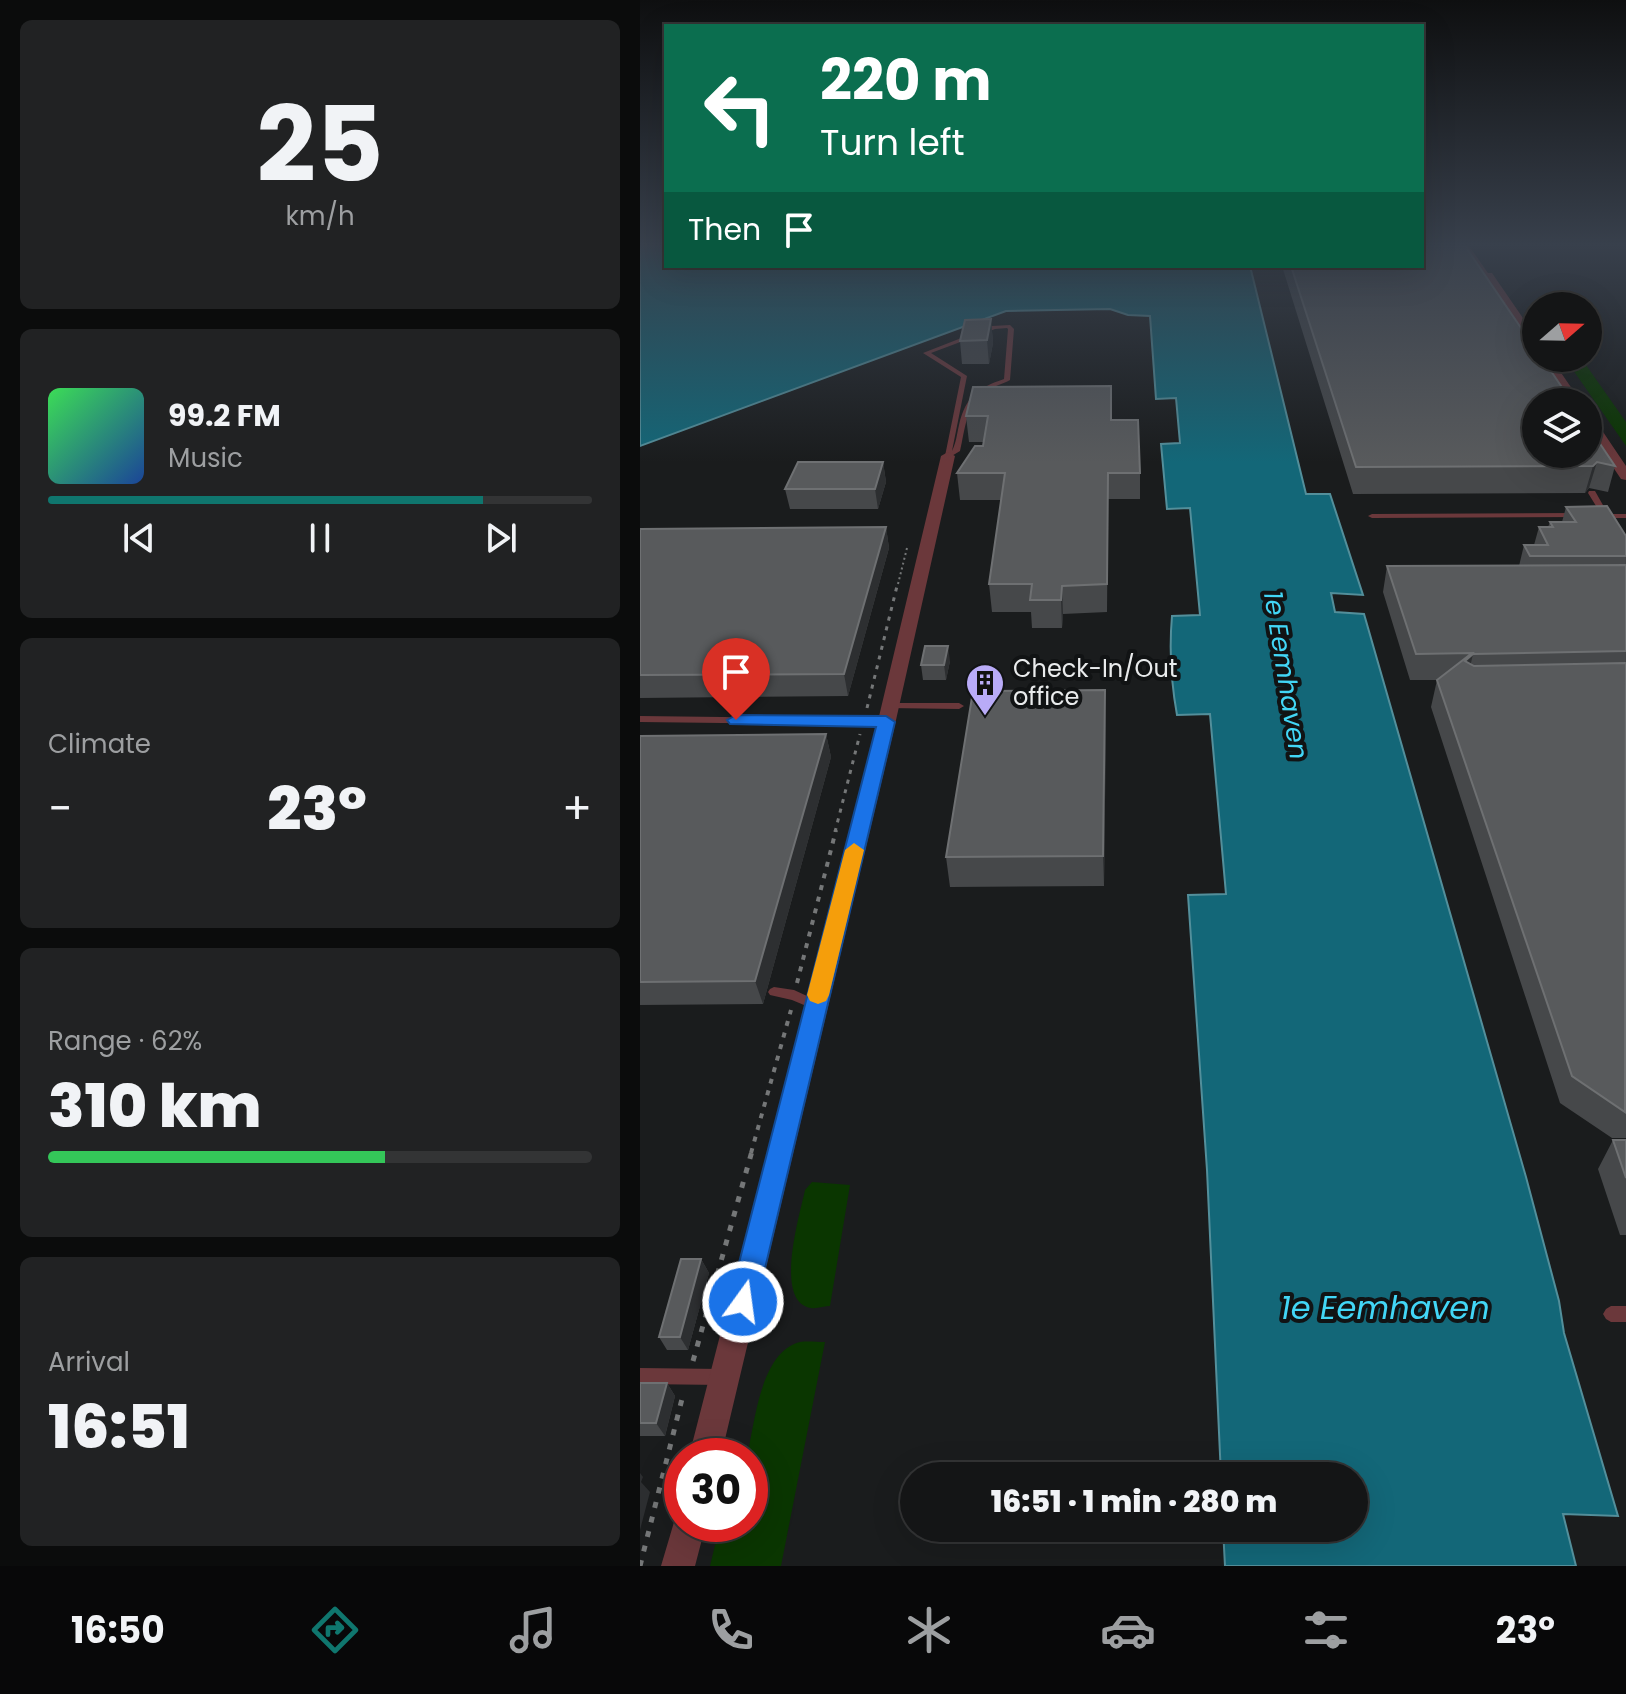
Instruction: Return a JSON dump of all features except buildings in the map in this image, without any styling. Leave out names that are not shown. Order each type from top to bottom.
[{"type":"street","points":[[1602,441],[1626,476]]},
{"type":"street","points":[[710,1438],[805,1000],[948,456]]},
{"type":"street","points":[[678,1566],[684,1542]]},
{"type":"lane","points":[[1008,326],[1011,329],[1007,380],[985,387],[969,401],[957,451],[948,456],[964,376],[926,353],[994,327],[1008,326]]},
{"type":"lane","points":[[1592,493],[1612,527]]},
{"type":"lane","points":[[1372,516],[1584,516]]},
{"type":"lane","points":[[1595,516],[1626,516]]},
{"type":"lane","points":[[640,719],[880,716],[959,706]]},
{"type":"lane","points":[[774,992],[805,1000]]},
{"type":"lane","points":[[640,1376],[725,1377]]},
{"type":"path","points":[[640,1566],[688,1375],[805,1000],[880,716],[908,547]]},
{"type":"green space","points":[[1574,372],[1591,372],[1626,422],[1626,446],[1602,412],[1602,388],[1586,388]]},
{"type":"green space","points":[[812,1182],[850,1185],[830,1306],[811,1308],[800,1302],[793,1290],[791,1274],[798,1218],[805,1190]]},
{"type":"green space","points":[[800,1342],[825,1342],[781,1566],[710,1566],[716,1542],[768,1542],[768,1438],[751,1438],[768,1374],[787,1348]]},
{"type":"water","name":"1e Eemhaven","points":[[640,316],[992,316],[640,446]]},
{"type":"water","name":"1e Eemhaven","points":[[1150,316],[1262,316],[1306,494],[1330,494],[1363,595],[1331,593],[1335,612],[1364,614],[1526,1177],[1559,1301],[1564,1333],[1618,1516],[1563,1514],[1576,1566],[1225,1566],[1224,1542],[1368,1542],[1368,1462],[1220,1462],[1207,1170],[1188,895],[1226,894],[1210,714],[1177,715],[1173,690],[1172,616],[1200,615],[1190,508],[1167,509],[1161,444],[1180,443],[1176,398],[1156,399]]},
{"type":"slow traffic","points":[[818,995],[854,850]]},
{"type":"place","name":"Check-In/Out office","points":[[985,717]]},
{"type":"route","points":[[736,720],[886,722],[743,1302]]}]
